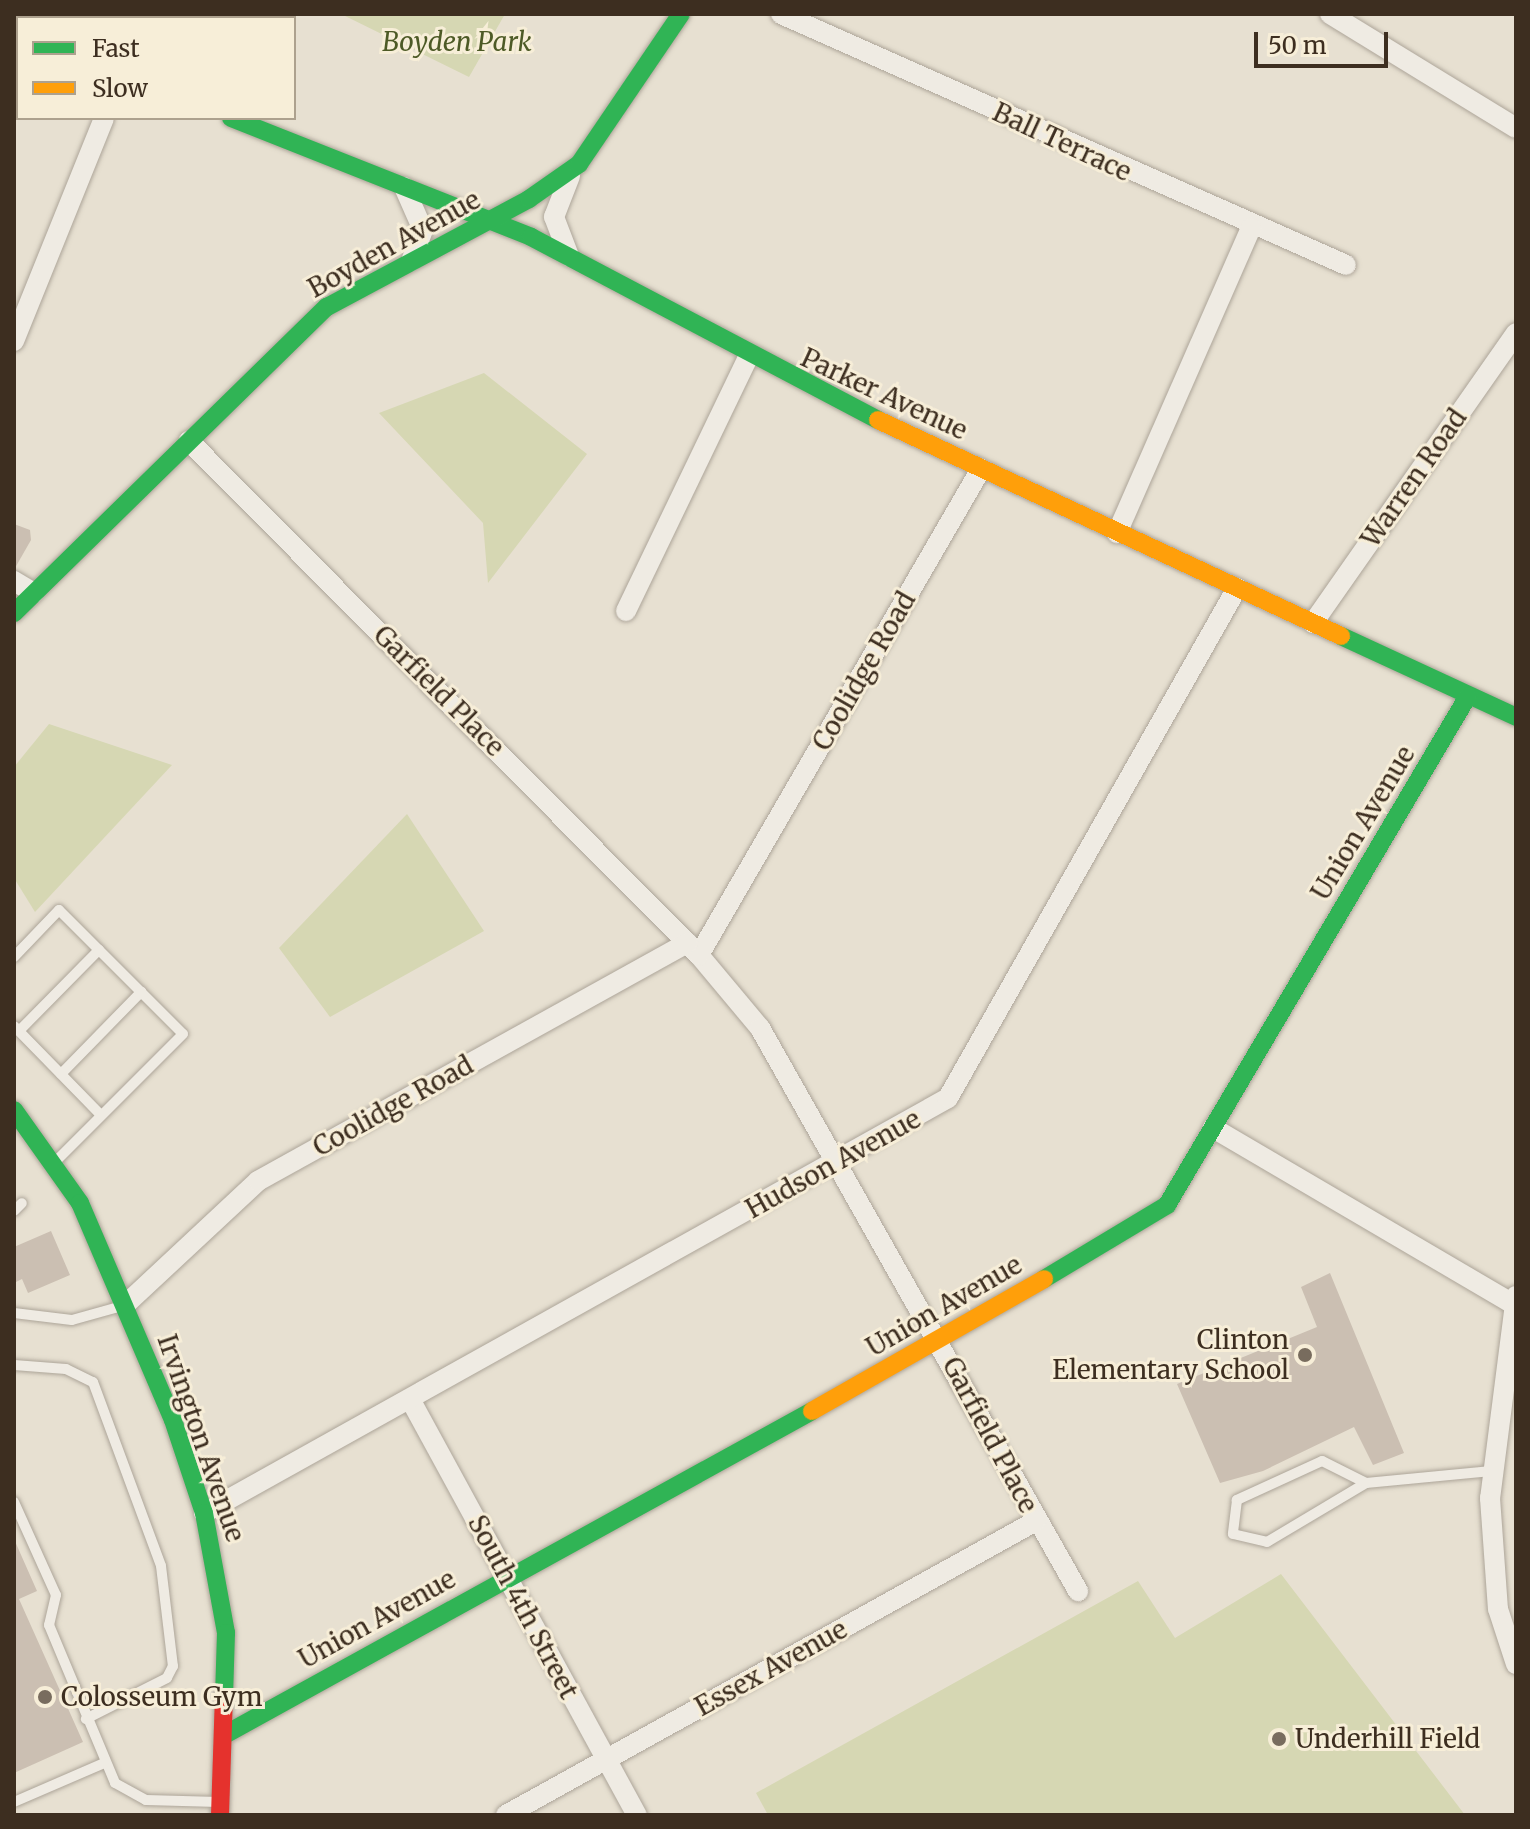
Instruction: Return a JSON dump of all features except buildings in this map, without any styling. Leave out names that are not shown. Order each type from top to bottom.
[{"type":"street","name":"Boyden Avenue","points":[[14,613],[327,307],[488,220],[579,164],[681,14]]},
{"type":"street","name":"Ball Terrace","points":[[781,14],[1251,228],[1346,265]]},
{"type":"street","points":[[1330,14],[1516,128]]},
{"type":"street","points":[[14,341],[103,120]]},
{"type":"street","name":"Parker Avenue","points":[[236,120],[488,220],[569,256],[748,357],[1117,533],[1516,717]]},
{"type":"street","points":[[569,256],[554,217],[579,164]]},
{"type":"street","points":[[404,187],[423,230],[411,261]]},
{"type":"street","points":[[1117,533],[1251,228]]},
{"type":"street","name":"Warren Road","points":[[1313,623],[1516,333]]},
{"type":"street","points":[[626,611],[748,357]]},
{"type":"street","name":"Garfield Place","points":[[189,441],[693,949],[760,1028],[839,1160],[1036,1521],[1078,1591]]},
{"type":"street","name":"Coolidge Road","points":[[125,1305],[258,1181],[693,949],[981,469]]},
{"type":"street","points":[[14,581],[34,593]]},
{"type":"street","name":"Hudson Avenue","points":[[204,1513],[948,1098],[1237,588]]},
{"type":"street","name":"Union Avenue","points":[[226,1734],[939,1341],[1167,1205],[1468,696]]},
{"type":"street","name":"Irvington Avenue","points":[[14,1110],[56,1161],[125,1305],[204,1513],[223,1601],[226,1734],[221,1809]]},
{"type":"street","points":[[1213,1128],[1515,1302],[1491,1471],[1498,1609],[1516,1664]]},
{"type":"street","name":"South 4th Street","points":[[410,1399],[637,1815]]},
{"type":"street","name":"Essex Avenue","points":[[506,1815],[1036,1521]]},
{"type":"lane","points":[[14,957],[59,910],[183,1034],[56,1161]]},
{"type":"lane","points":[[99,950],[17,1029],[101,1115]]},
{"type":"lane","points":[[61,1074],[141,992]]},
{"type":"lane","points":[[14,1313],[72,1320],[125,1305]]},
{"type":"lane","points":[[14,1365],[66,1369],[93,1382],[161,1566],[173,1666],[167,1678],[86,1719]]},
{"type":"lane","points":[[1366,1483],[1322,1461],[1237,1500],[1233,1534],[1267,1542],[1366,1483],[1491,1471]]},
{"type":"lane","points":[[14,1502],[56,1595],[49,1625],[104,1763],[130,1796],[221,1809]]},
{"type":"lane","points":[[14,1802],[104,1763]]},
{"type":"green space","name":"Boyden Park","points":[[341,14],[505,14],[469,77]]},
{"type":"green space","points":[[484,373],[587,454],[488,583],[483,523],[379,413]]},
{"type":"green space","points":[[49,724],[172,765],[35,912],[14,878],[14,767]]},
{"type":"green space","points":[[407,814],[484,931],[330,1017],[279,948]]},
{"type":"green space","points":[[1281,1574],[1465,1815],[768,1815],[756,1793],[1138,1581],[1175,1638]]},
{"type":"traffic: fast","points":[[14,613],[327,307],[529,199],[579,164],[681,14]]},
{"type":"traffic: fast","points":[[236,120],[531,237],[878,420]]},
{"type":"traffic: fast","points":[[1341,636],[1516,717]]},
{"type":"traffic: fast","points":[[1044,1279],[1167,1205],[1468,696]]},
{"type":"traffic: fast","points":[[14,1110],[80,1203],[173,1420],[204,1513],[226,1633],[224,1697]]},
{"type":"traffic: fast","points":[[226,1734],[812,1411]]},
{"type":"traffic: slow","points":[[878,420],[1341,636]]},
{"type":"traffic: slow","points":[[812,1411],[1044,1279]]},
{"type":"traffic: jam","points":[[220,1815],[224,1697]]},
{"type":"place","name":"Clinton Elementary School","points":[[1305,1355]]},
{"type":"place","name":"Colosseum Gym","points":[[45,1697]]},
{"type":"place","name":"Underhill Field","points":[[1279,1739]]}]
